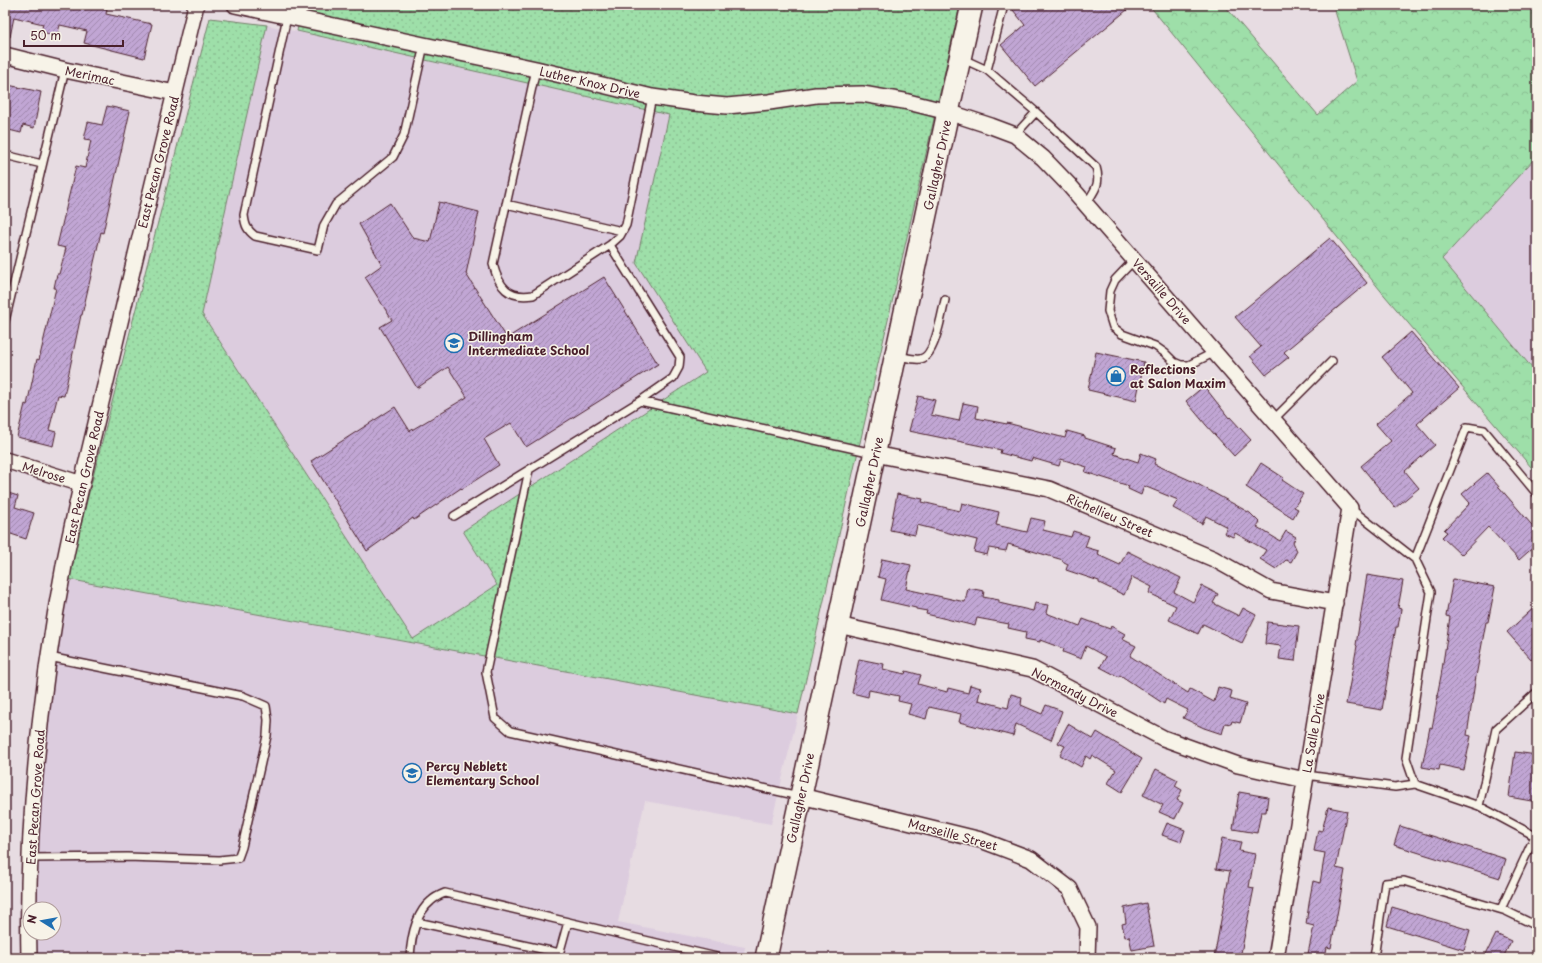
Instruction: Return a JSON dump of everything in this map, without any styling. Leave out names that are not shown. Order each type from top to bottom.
[{"type":"street","name":"East Pecan Grove Road","points":[[29,958],[30,858],[37,750],[49,657],[65,559],[119,324],[196,5]]},
{"type":"street","name":"Luther Knox Drive","points":[[235,5],[536,69],[652,96],[694,103],[727,106],[816,95],[862,94],[904,101],[948,112]]},
{"type":"street","name":"Gallagher Drive","points":[[766,958],[972,5]]},
{"type":"street","name":"Merimac","points":[[5,55],[65,70],[175,93]]},
{"type":"street","name":"Versaille Drive","points":[[948,112],[991,126],[1015,136],[1043,158],[1086,204],[1350,508]]},
{"type":"street","name":"Richellieu Street","points":[[875,454],[1049,489],[1214,559],[1272,591],[1335,603]]},
{"type":"street","name":"Melrose","points":[[5,460],[82,484]]},
{"type":"street","name":"La Salle Drive","points":[[1276,958],[1350,508]]},
{"type":"street","name":"Normandy Drive","points":[[838,625],[1032,669],[1163,738],[1238,765],[1305,777]]},
{"type":"street","name":"Marseille Street","points":[[801,796],[981,840],[1031,859],[1070,889],[1088,927],[1087,958]]},
{"type":"lane","points":[[987,70],[1004,5]]},
{"type":"lane","points":[[287,17],[244,215],[244,223],[249,231],[256,236],[318,250],[324,225],[336,204],[393,157],[404,135],[424,46]]},
{"type":"lane","points":[[960,58],[987,70],[1096,167],[1098,186],[1086,204]]},
{"type":"lane","points":[[536,69],[493,264],[496,276],[503,286],[511,294],[521,297],[533,295],[610,245],[622,232],[626,225],[652,96]]},
{"type":"lane","points":[[5,321],[65,70]]},
{"type":"lane","points":[[1015,136],[1036,112]]},
{"type":"lane","points":[[5,155],[42,164]]},
{"type":"lane","points":[[506,204],[622,232]]},
{"type":"lane","points":[[454,516],[640,401],[674,378],[679,367],[680,357],[610,245]]},
{"type":"lane","points":[[1134,260],[1115,280],[1110,291],[1108,310],[1112,327],[1122,334],[1155,346],[1174,362],[1181,365],[1189,365],[1215,352]]},
{"type":"lane","points":[[896,356],[921,359],[928,356],[932,348],[945,300]]},
{"type":"lane","points":[[1273,420],[1332,362]]},
{"type":"lane","points":[[640,401],[875,454]]},
{"type":"lane","points":[[1415,559],[1467,427],[1484,430],[1537,494]]},
{"type":"lane","points":[[529,470],[486,672],[494,718],[510,731],[801,796]]},
{"type":"lane","points":[[1350,508],[1415,559],[1431,592],[1406,758],[1415,784]]},
{"type":"lane","points":[[30,858],[126,857],[219,860],[238,858],[242,847],[267,736],[268,720],[266,706],[243,696],[49,657]]},
{"type":"lane","points":[[1479,806],[1496,729],[1537,692]]},
{"type":"lane","points":[[1305,777],[1395,787],[1415,784],[1479,806],[1536,837],[1501,909]]},
{"type":"lane","points":[[1374,958],[1385,883],[1404,881],[1501,909],[1537,926]]},
{"type":"lane","points":[[413,957],[411,945],[419,916],[431,901],[445,893],[721,958]]},
{"type":"lane","points":[[417,922],[559,956],[568,922]]},
{"type":"shaded area","name":"Dillingham Intermediate School","points":[[267,25],[669,115],[636,263],[706,372],[463,531],[497,585],[413,640],[202,314]]},
{"type":"shaded area","points":[[1537,156],[1537,374],[1442,259]]},
{"type":"shaded area","name":"Percy Neblett Elementary School","points":[[67,579],[798,714],[771,824],[645,801],[618,922],[745,947],[743,958],[37,958],[37,941],[62,941],[62,901],[36,901],[43,746]]},
{"type":"green space","points":[[303,5],[960,5],[798,714],[67,579],[210,18],[267,25],[202,314],[413,639],[497,585],[463,531],[706,372],[636,263],[669,115],[297,31]]},
{"type":"green space","points":[[1149,5],[1224,5],[1318,115],[1357,81],[1333,5],[1537,5],[1537,156],[1442,259],[1537,374],[1537,474],[1385,296]]},
{"type":"building","points":[[5,5],[89,5],[107,9],[106,14],[152,24],[144,58],[84,43],[87,31],[60,25],[57,36],[41,32],[43,24],[14,17],[10,37],[5,37]]},
{"type":"building","points":[[1009,5],[1133,5],[1035,86],[1001,45],[1025,25]]},
{"type":"building","points":[[8,85],[41,92],[34,128],[23,125],[21,133],[5,129],[5,97]]},
{"type":"building","points":[[107,106],[130,111],[103,233],[101,232],[81,315],[64,396],[58,395],[49,430],[56,432],[53,446],[17,437],[25,404],[27,405],[37,359],[39,360],[56,288],[54,288],[57,274],[59,274],[66,248],[57,246],[76,166],[85,168],[91,140],[84,139],[88,122],[102,125]]},
{"type":"building","points":[[439,202],[479,212],[466,274],[507,338],[604,277],[658,364],[526,447],[511,423],[484,439],[499,465],[462,489],[461,488],[414,520],[413,518],[367,551],[311,461],[395,407],[410,431],[467,397],[448,367],[417,388],[380,327],[392,320],[365,277],[382,265],[359,224],[390,203],[413,238],[430,242]]},
{"type":"building","points":[[1330,238],[1367,283],[1284,352],[1289,357],[1266,375],[1250,356],[1261,347],[1235,317]]},
{"type":"building","points":[[1411,332],[1459,388],[1417,424],[1435,445],[1405,471],[1419,488],[1395,508],[1361,466],[1391,441],[1376,424],[1412,393],[1382,357]]},
{"type":"building","name":"Reflections at Salon Maxim","points":[[1096,352],[1144,362],[1136,401],[1088,390]]},
{"type":"building","points":[[1204,386],[1229,418],[1230,417],[1251,440],[1234,456],[1186,401]]},
{"type":"building","points":[[918,396],[935,400],[931,415],[959,421],[963,403],[978,406],[976,418],[1007,423],[1065,438],[1067,431],[1116,448],[1114,454],[1138,462],[1141,453],[1156,459],[1154,464],[1194,482],[1250,513],[1260,523],[1257,527],[1280,541],[1286,531],[1296,537],[1293,542],[1297,551],[1291,562],[1286,560],[1276,569],[1260,559],[1266,550],[1235,533],[1233,537],[1224,533],[1227,527],[1206,516],[1202,524],[1173,508],[1178,500],[1144,486],[1141,495],[1128,489],[1129,486],[1085,472],[1087,467],[1061,459],[1059,466],[1032,458],[1031,461],[1000,453],[1001,450],[909,431]]},
{"type":"building","points":[[1261,463],[1284,478],[1282,480],[1303,494],[1294,507],[1298,509],[1293,518],[1246,487]]},
{"type":"building","points":[[1487,473],[1537,531],[1537,544],[1519,560],[1488,527],[1461,555],[1442,537],[1447,532],[1444,530],[1470,503],[1462,494]]},
{"type":"building","points":[[5,492],[18,496],[15,507],[34,513],[26,539],[5,532]]},
{"type":"building","points":[[897,494],[923,499],[922,502],[960,511],[962,503],[999,512],[996,525],[1027,532],[1031,518],[1045,521],[1043,530],[1071,537],[1073,531],[1089,536],[1085,547],[1099,551],[1098,555],[1120,565],[1127,551],[1181,578],[1174,592],[1193,602],[1202,586],[1218,594],[1213,603],[1239,616],[1243,608],[1256,615],[1242,643],[1203,624],[1198,634],[1169,620],[1176,606],[1149,593],[1152,587],[1132,577],[1124,595],[1099,583],[1099,581],[1066,570],[1068,564],[1062,561],[1063,560],[1008,544],[1006,551],[989,548],[987,555],[974,552],[977,540],[917,525],[915,535],[890,530]]},
{"type":"building","points":[[882,559],[911,565],[906,589],[965,602],[968,588],[984,591],[983,597],[999,600],[999,603],[1033,611],[1035,603],[1048,605],[1046,613],[1080,626],[1083,619],[1110,629],[1111,626],[1125,634],[1122,639],[1136,646],[1130,656],[1188,693],[1190,689],[1214,702],[1218,687],[1232,691],[1230,699],[1246,704],[1240,723],[1232,721],[1231,724],[1225,723],[1222,734],[1204,728],[1183,718],[1188,710],[1166,699],[1164,704],[1120,675],[1119,677],[1100,667],[1106,657],[1086,646],[1081,659],[1063,652],[1064,649],[1040,640],[1040,642],[1025,639],[1026,632],[1008,628],[1009,624],[977,618],[975,626],[926,614],[927,611],[881,600],[886,579],[878,577]]},
{"type":"building","points":[[1367,575],[1403,581],[1398,608],[1401,609],[1398,627],[1396,627],[1382,710],[1346,704],[1357,646]]},
{"type":"building","points":[[1453,579],[1495,587],[1488,622],[1486,622],[1475,682],[1467,735],[1471,736],[1464,770],[1440,765],[1439,770],[1422,767],[1438,696],[1450,617],[1446,616]]},
{"type":"building","points":[[1537,605],[1537,654],[1531,659],[1507,632]]},
{"type":"building","points":[[1267,622],[1299,626],[1295,661],[1279,659],[1281,646],[1265,644]]},
{"type":"building","points":[[859,659],[884,664],[883,669],[905,674],[906,671],[921,675],[918,684],[947,692],[948,688],[968,693],[970,685],[981,688],[978,700],[1008,708],[1011,694],[1022,697],[1021,705],[1042,714],[1046,705],[1062,711],[1051,740],[1016,724],[1013,736],[959,722],[961,714],[929,707],[926,719],[908,714],[911,704],[898,701],[899,696],[869,690],[868,697],[852,693]]},
{"type":"building","points":[[1068,724],[1093,739],[1097,732],[1142,759],[1122,792],[1108,783],[1116,770],[1092,755],[1090,759],[1086,756],[1081,767],[1060,755],[1065,746],[1058,743]]},
{"type":"building","points":[[1515,752],[1537,755],[1537,802],[1509,797]]},
{"type":"building","points":[[1156,769],[1178,780],[1175,786],[1182,790],[1177,800],[1183,803],[1175,819],[1159,812],[1163,805],[1143,795]]},
{"type":"building","points":[[1239,792],[1268,797],[1266,812],[1261,812],[1257,833],[1233,829]]},
{"type":"building","points":[[1328,807],[1347,811],[1336,868],[1345,870],[1331,948],[1327,947],[1325,958],[1307,958],[1314,926],[1306,924],[1310,897],[1313,881],[1320,883],[1325,853],[1314,851],[1318,830],[1322,831]]},
{"type":"building","points":[[1167,823],[1185,830],[1181,842],[1162,835]]},
{"type":"building","points":[[1400,826],[1506,859],[1500,878],[1394,845]]},
{"type":"building","points":[[1222,838],[1241,842],[1239,851],[1255,854],[1249,887],[1254,888],[1240,958],[1214,958],[1230,871],[1216,869]]},
{"type":"building","points":[[1146,903],[1154,946],[1132,950],[1129,936],[1125,937],[1122,924],[1126,923],[1124,908]]},
{"type":"building","points":[[1392,907],[1470,930],[1464,950],[1387,926]]},
{"type":"building","points":[[1496,934],[1511,941],[1503,958],[1484,958]]},
{"type":"place","name":"Dillingham Intermediate School","points":[[454,343]]},
{"type":"place","name":"Reflections at Salon Maxim","points":[[1116,376]]},
{"type":"place","name":"Percy Neblett Elementary School","points":[[412,773]]}]
